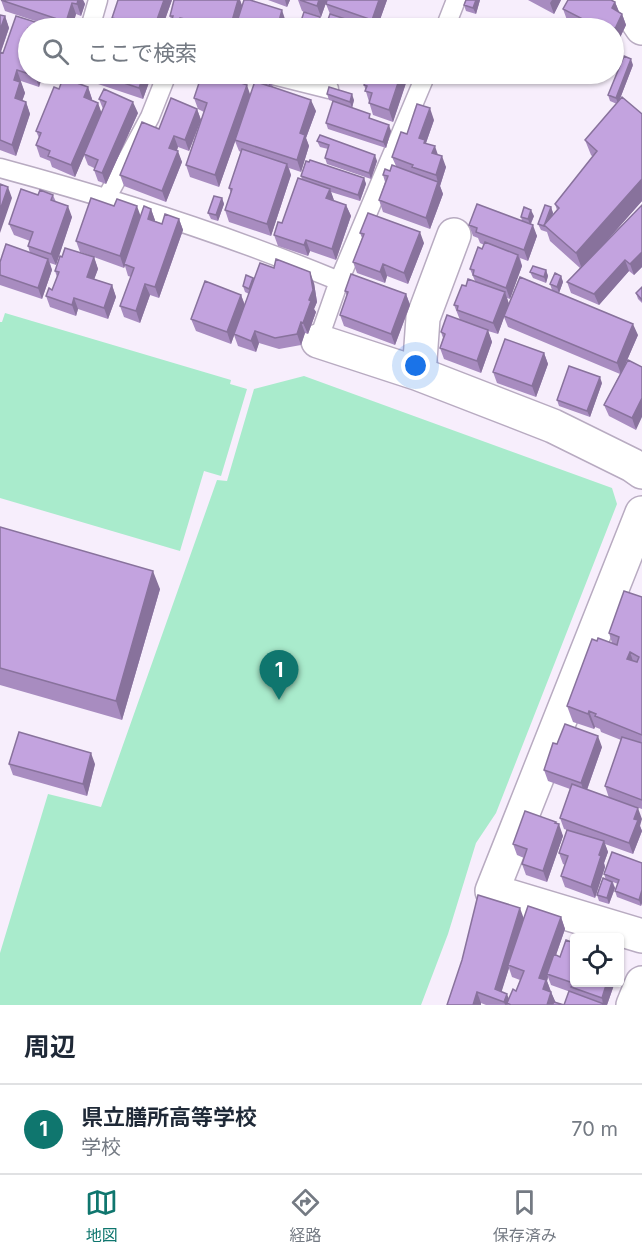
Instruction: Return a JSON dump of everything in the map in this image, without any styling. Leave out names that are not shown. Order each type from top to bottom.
[{"type":"street","points":[[623,0],[642,28]]},
{"type":"street","points":[[419,374],[423,318],[454,235]]},
{"type":"street","points":[[318,341],[419,374],[553,426],[642,472]]},
{"type":"street","points":[[642,513],[492,891],[642,936]]},
{"type":"street","points":[[633,1005],[642,983]]},
{"type":"lane","points":[[93,18],[98,0]]},
{"type":"lane","points":[[449,18],[456,0]]},
{"type":"lane","points":[[107,197],[150,117],[163,84]]},
{"type":"lane","points":[[309,84],[329,89]]},
{"type":"lane","points":[[318,341],[339,281],[422,84]]},
{"type":"lane","points":[[0,168],[107,197],[275,255],[339,281]]},
{"type":"green space","points":[[5,313],[231,380],[230,384],[247,389],[221,476],[204,471],[180,551],[0,498],[0,322]]},
{"type":"green space","points":[[304,376],[612,488],[617,504],[496,813],[476,843],[448,934],[421,1005],[0,1005],[0,953],[48,794],[101,807],[217,480],[227,481],[254,389]]},
{"type":"building","points":[[1,0],[78,0],[77,4],[72,3],[67,18],[54,18]]},
{"type":"building","points":[[118,0],[164,0],[158,18],[112,18]]},
{"type":"building","points":[[174,0],[238,0],[233,18],[172,18],[173,16],[170,16]]},
{"type":"building","points":[[244,0],[282,10],[280,18],[238,18]]},
{"type":"building","points":[[300,0],[319,0],[317,6]]},
{"type":"building","points":[[327,0],[379,0],[373,18],[366,18],[326,4]]},
{"type":"building","points":[[466,0],[476,0],[473,8],[464,5]]},
{"type":"building","points":[[568,0],[611,0],[615,2],[612,8],[622,14],[620,18],[581,18],[563,9]]},
{"type":"building","points":[[304,12],[320,17],[320,18],[302,18]]},
{"type":"building","points":[[330,14],[342,18],[329,18]]},
{"type":"building","points":[[0,15],[5,16],[0,30]]},
{"type":"building","points":[[16,16],[22,18],[18,18],[18,70],[14,80],[19,84],[15,98],[26,102],[12,145],[0,140],[0,52],[3,53]]},
{"type":"building","points":[[624,56],[631,59],[624,77]]},
{"type":"building","points":[[61,84],[80,84],[88,87],[84,97],[98,103],[71,165],[48,156],[50,151],[36,145],[41,133],[36,131],[54,87],[59,89]]},
{"type":"building","points":[[127,84],[140,84],[139,88]]},
{"type":"building","points":[[199,84],[247,85],[215,175],[186,165],[207,103],[194,98]]},
{"type":"building","points":[[254,84],[264,84],[311,100],[300,133],[305,135],[297,160],[235,140]]},
{"type":"building","points":[[398,84],[389,110],[369,103],[372,93],[365,91],[367,86],[364,85]]},
{"type":"building","points":[[613,84],[621,84],[616,98],[608,95]]},
{"type":"building","points":[[329,87],[352,94],[350,102],[327,94]]},
{"type":"building","points":[[104,89],[133,102],[102,173],[94,170],[98,160],[84,154],[106,102],[99,99]]},
{"type":"building","points":[[622,97],[642,114],[642,179],[576,253],[544,225],[559,208],[555,204],[597,151],[585,140]]},
{"type":"building","points":[[171,98],[197,109],[185,140],[174,136],[169,148],[178,151],[162,191],[120,175],[142,122],[159,129]]},
{"type":"building","points":[[333,101],[370,114],[369,118],[389,125],[383,142],[326,123]]},
{"type":"building","points":[[417,104],[430,108],[419,138],[425,140],[424,143],[435,146],[432,153],[442,156],[436,175],[392,157],[401,132],[407,134]]},
{"type":"building","points":[[320,135],[375,155],[369,173],[325,158],[329,145],[317,141]]},
{"type":"building","points":[[242,149],[287,164],[267,224],[225,210],[232,189],[229,188]]},
{"type":"building","points":[[310,160],[364,178],[358,195],[301,176],[306,161]]},
{"type":"building","points":[[392,165],[438,182],[426,218],[379,200],[388,176],[383,175],[385,169],[390,171]]},
{"type":"building","points":[[298,178],[330,189],[326,198],[346,205],[332,249],[306,240],[304,245],[274,235],[278,222],[282,223]]},
{"type":"building","points":[[0,184],[8,187],[0,210]]},
{"type":"building","points":[[21,189],[38,195],[40,190],[53,195],[51,200],[68,206],[51,254],[28,246],[33,232],[9,224]]},
{"type":"building","points":[[214,196],[222,198],[216,215],[208,213]]},
{"type":"building","points":[[91,198],[114,206],[117,199],[137,206],[120,256],[76,241]]},
{"type":"building","points":[[477,204],[533,225],[524,250],[476,232],[477,228],[469,225]]},
{"type":"building","points":[[545,205],[551,207],[544,226],[538,224]]},
{"type":"building","points":[[642,205],[642,252],[630,264],[625,260],[594,294],[567,282]]},
{"type":"building","points":[[144,206],[151,209],[148,219],[162,224],[165,214],[179,219],[155,287],[145,284],[136,311],[120,306],[134,268],[124,264]]},
{"type":"building","points":[[524,207],[531,210],[528,219],[521,217]]},
{"type":"building","points":[[368,213],[420,232],[404,273],[383,264],[380,272],[353,262],[364,234],[360,233]]},
{"type":"building","points":[[485,242],[518,255],[506,288],[473,275],[474,270],[470,269],[478,247],[482,249]]},
{"type":"building","points":[[6,244],[48,259],[38,288],[0,275],[0,262]]},
{"type":"building","points":[[65,248],[94,257],[87,277],[112,285],[104,308],[74,298],[72,305],[46,296],[49,288],[52,290],[59,272],[55,271]]},
{"type":"building","points":[[276,259],[310,272],[313,290],[309,300],[311,301],[297,334],[275,338],[255,331],[251,341],[234,334],[260,263],[274,268]]},
{"type":"building","points":[[533,266],[546,270],[544,277],[530,272]]},
{"type":"building","points":[[555,273],[561,276],[557,287],[550,284]]},
{"type":"building","points":[[351,274],[406,294],[391,334],[340,315]]},
{"type":"building","points":[[246,275],[253,278],[249,289],[243,286]]},
{"type":"building","points":[[520,277],[633,324],[617,363],[504,316]]},
{"type":"building","points":[[468,279],[505,292],[493,323],[457,310],[458,306],[454,305],[462,285],[466,286]]},
{"type":"building","points":[[205,281],[241,295],[227,332],[191,319]]},
{"type":"building","points":[[642,287],[642,300],[636,293]]},
{"type":"building","points":[[447,315],[488,330],[477,361],[440,348],[445,334],[441,332]]},
{"type":"building","points":[[505,339],[544,353],[532,386],[493,372]]},
{"type":"building","points":[[628,360],[642,367],[642,398],[632,418],[604,405]]},
{"type":"building","points":[[569,366],[600,377],[587,411],[557,400]]},
{"type":"building","points":[[0,527],[153,571],[116,701],[0,668]]},
{"type":"building","points":[[624,591],[642,597],[642,735],[595,716],[596,714],[589,711],[588,714],[567,706],[592,639],[597,641],[598,638],[617,645],[619,637],[609,633]],"holes":[[[630,652],[639,657],[637,662],[627,659]]]},
{"type":"building","points":[[565,724],[598,736],[581,783],[544,770],[553,743],[557,744]]},
{"type":"building","points":[[19,732],[91,753],[83,784],[9,764]]},
{"type":"building","points":[[622,737],[642,743],[642,800],[605,786]]},
{"type":"building","points":[[572,784],[638,808],[634,819],[638,820],[629,843],[560,818]]},
{"type":"building","points":[[525,811],[559,824],[543,871],[522,864],[527,849],[513,844]]},
{"type":"building","points":[[567,830],[604,841],[591,887],[561,876],[568,856],[559,853]]},
{"type":"building","points":[[612,852],[642,863],[642,890],[639,900],[615,891],[619,880],[604,874]]},
{"type":"building","points":[[603,878],[612,882],[607,898],[597,895]]},
{"type":"building","points":[[478,895],[520,908],[495,989],[507,994],[504,1002],[477,992],[473,1005],[447,1005],[462,960]]},
{"type":"building","points":[[528,906],[561,917],[539,978],[546,980],[543,989],[551,992],[547,1005],[507,1003],[513,989],[516,991],[524,971],[508,965]]},
{"type":"building","points":[[566,940],[570,942],[570,982],[547,974],[554,954],[560,957]]},
{"type":"building","points":[[571,987],[605,987],[602,998]]},
{"type":"building","points":[[569,991],[604,1004],[564,1005]]},
{"type":"place","name":"県立膳所高等学校","points":[[279,700]]}]
